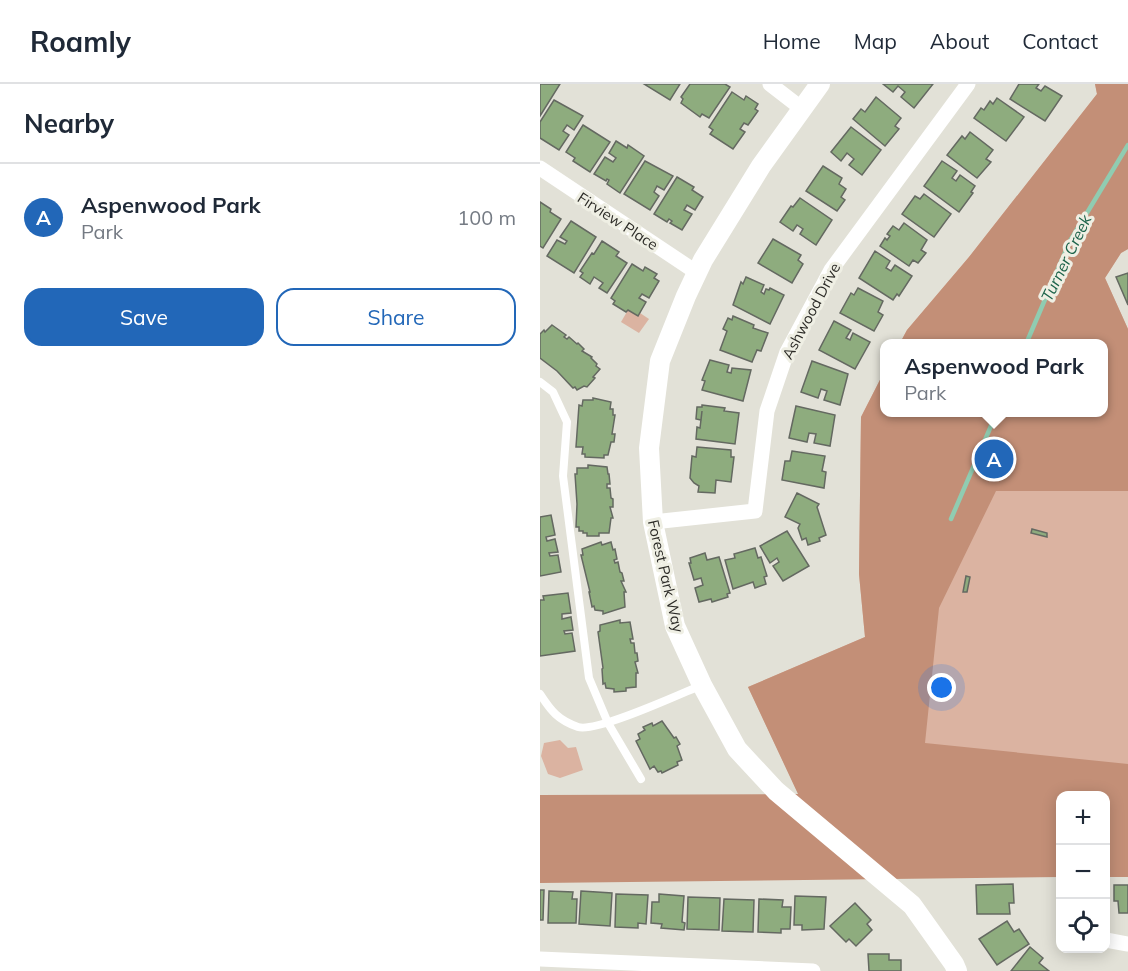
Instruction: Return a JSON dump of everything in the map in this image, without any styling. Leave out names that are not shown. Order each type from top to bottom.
[{"type":"street","points":[[770,84],[801,108]]},
{"type":"street","name":"Forest Park Way","points":[[820,84],[748,185],[696,272],[660,361],[649,448],[652,522],[675,626],[702,685],[737,749],[776,791],[912,904],[957,971]]},
{"type":"street","name":"Ashwood Drive","points":[[652,522],[755,511],[767,411],[787,352],[831,270],[968,84]]},
{"type":"street","name":"Firview Place","points":[[540,168],[696,272]]},
{"type":"street","points":[[1110,941],[1128,944]]},
{"type":"street","points":[[540,959],[813,971]]},
{"type":"lane","points":[[540,382],[553,392],[567,422],[563,476],[589,678],[608,723],[641,779]]},
{"type":"lane","points":[[540,694],[555,716],[580,728],[608,723],[702,685]]},
{"type":"shaded area","points":[[1095,84],[1128,84],[1128,249],[1121,253],[1105,278],[1128,329],[1128,791],[799,795],[748,687],[865,637],[859,574],[861,417],[880,380],[880,417],[1108,417],[1108,339],[902,339],[907,330],[969,257],[1097,94]]},
{"type":"shaded area","points":[[1095,84],[1128,84],[1128,249],[1121,253],[1105,278],[1128,329],[1128,491],[996,491],[939,608],[925,743],[1128,764],[1128,877],[1110,877],[1110,791],[1056,791],[1056,877],[540,883],[540,795],[798,794],[748,687],[865,637],[859,574],[861,417],[880,380],[880,417],[1108,417],[1108,339],[902,339],[907,330],[969,257],[1097,94]]},
{"type":"shaded area","points":[[628,310],[640,313],[649,319],[639,333],[621,322]]},
{"type":"shaded area","points":[[560,740],[568,748],[576,747],[583,770],[560,778],[548,774],[541,756],[544,743]]},
{"type":"building","points":[[540,84],[560,84],[540,116]]},
{"type":"building","points":[[644,84],[680,84],[670,100]]},
{"type":"building","points":[[690,84],[725,84],[730,87],[709,118],[702,114],[700,117],[681,103],[683,99],[681,97]]},
{"type":"building","points":[[883,84],[933,84],[914,108],[901,97],[905,92],[898,86],[893,92]]},
{"type":"building","points":[[1019,84],[1039,84],[1036,88],[1041,91],[1045,86],[1062,96],[1045,121],[1010,99]]},
{"type":"building","points":[[732,92],[744,100],[746,96],[758,104],[755,109],[758,111],[748,125],[744,123],[740,129],[745,132],[733,149],[710,134],[713,130],[709,127]]},
{"type":"building","points":[[876,97],[901,118],[895,126],[899,129],[885,146],[853,119],[861,109],[865,112]]},
{"type":"building","points":[[997,98],[1024,117],[1006,141],[974,118],[981,108],[984,110],[990,101],[993,104]]},
{"type":"building","points":[[554,100],[583,116],[574,130],[567,125],[563,131],[569,135],[559,150],[540,138],[540,122]]},
{"type":"building","points":[[583,125],[610,142],[590,172],[573,161],[575,158],[566,152]]},
{"type":"building","points":[[851,127],[881,150],[862,175],[849,165],[854,159],[847,153],[841,161],[831,152]]},
{"type":"building","points":[[970,132],[993,150],[986,159],[991,162],[977,178],[947,155],[962,136],[965,139]]},
{"type":"building","points":[[616,141],[627,148],[628,145],[644,156],[620,193],[607,184],[609,180],[606,181],[594,174],[605,157],[613,162],[616,158],[609,153]]},
{"type":"building","points":[[645,161],[673,176],[664,190],[657,186],[654,192],[659,196],[650,210],[624,194]]},
{"type":"building","points":[[942,161],[957,171],[952,178],[956,181],[960,175],[975,186],[971,192],[973,193],[959,212],[924,186]]},
{"type":"building","points":[[823,166],[842,178],[839,184],[846,189],[841,197],[845,200],[837,211],[806,191]]},
{"type":"building","points":[[677,177],[694,187],[692,190],[703,197],[695,210],[687,205],[684,210],[692,214],[682,230],[670,223],[672,221],[669,219],[667,222],[654,214]]},
{"type":"building","points":[[924,194],[951,214],[934,237],[902,214],[915,196],[920,199]]},
{"type":"building","points":[[800,198],[832,220],[816,245],[800,234],[803,229],[797,225],[793,231],[780,222]]},
{"type":"building","points":[[540,202],[561,219],[543,248],[540,246]]},
{"type":"building","points":[[571,221],[596,237],[574,273],[547,256],[557,240],[565,244],[567,241],[560,237]]},
{"type":"building","points":[[904,223],[927,240],[921,250],[926,253],[918,263],[913,260],[909,266],[880,246],[885,238],[887,240],[890,236],[887,234],[893,226],[899,230]]},
{"type":"building","points":[[773,239],[801,255],[798,260],[803,264],[792,283],[758,263]]},
{"type":"building","points":[[602,241],[619,252],[616,256],[627,263],[607,293],[599,288],[603,283],[594,277],[590,284],[580,277],[583,273],[580,271]]},
{"type":"building","points":[[875,251],[890,261],[886,268],[891,271],[895,265],[912,276],[899,296],[897,294],[893,300],[859,278]]},
{"type":"building","points":[[632,264],[643,271],[645,267],[657,274],[654,278],[659,281],[649,298],[642,294],[639,298],[646,302],[638,316],[613,304],[615,301],[611,298]]},
{"type":"building","points":[[1128,273],[1128,305],[1116,277]]},
{"type":"building","points":[[746,277],[764,285],[761,292],[764,294],[766,289],[770,288],[784,295],[770,324],[733,305],[741,282],[743,284]]},
{"type":"building","points":[[858,288],[883,301],[878,312],[883,315],[874,331],[840,313],[851,293],[854,295]]},
{"type":"building","points":[[733,316],[754,325],[753,328],[768,333],[761,351],[757,350],[752,362],[720,350],[727,331],[723,329],[728,318],[732,320]]},
{"type":"building","points":[[834,321],[851,330],[846,338],[850,340],[853,333],[870,342],[855,369],[819,350]]},
{"type":"building","points":[[552,325],[566,335],[564,337],[567,339],[569,337],[578,343],[584,349],[582,351],[592,357],[600,369],[587,387],[584,386],[577,390],[573,388],[557,371],[540,358],[540,334]]},
{"type":"building","points":[[710,360],[729,365],[727,372],[731,373],[732,368],[751,370],[743,401],[702,390],[705,381],[702,380]]},
{"type":"building","points":[[812,361],[848,374],[840,405],[824,400],[827,391],[821,389],[818,398],[801,392]]},
{"type":"building","points":[[593,398],[611,402],[610,409],[613,409],[613,415],[615,415],[612,434],[615,434],[614,442],[611,442],[608,455],[604,455],[604,458],[585,457],[585,454],[582,454],[583,447],[576,447],[579,405],[582,406],[583,400],[593,400]]},
{"type":"building","points":[[702,405],[725,408],[724,411],[739,413],[735,444],[696,439],[697,427],[700,428],[701,420],[696,419],[697,407],[702,407]]},
{"type":"building","points":[[796,406],[835,415],[830,446],[814,443],[816,434],[809,433],[807,442],[789,438]]},
{"type":"building","points":[[697,447],[731,450],[731,457],[734,457],[731,482],[716,480],[715,493],[698,492],[699,486],[690,478],[692,456],[696,457]]},
{"type":"building","points":[[792,451],[825,456],[822,471],[826,472],[824,488],[782,480],[785,461],[790,461]]},
{"type":"building","points":[[588,465],[607,467],[610,484],[607,484],[607,488],[610,488],[613,499],[613,507],[610,507],[613,518],[611,518],[609,533],[599,533],[599,536],[587,536],[587,533],[579,531],[579,527],[576,527],[575,474],[577,474],[577,468],[588,468]]},
{"type":"building","points":[[797,493],[819,504],[817,507],[826,535],[819,538],[820,541],[808,545],[806,538],[802,540],[798,528],[800,524],[785,517]]},
{"type":"building","points":[[551,515],[555,535],[546,537],[547,541],[555,539],[558,552],[549,553],[550,556],[558,555],[561,572],[540,576],[540,517]]},
{"type":"building","points":[[1032,529],[1047,533],[1047,537],[1031,533]]},
{"type":"building","points":[[787,531],[809,566],[783,581],[773,566],[779,562],[777,558],[770,563],[760,546]]},
{"type":"building","points":[[601,542],[602,545],[611,542],[613,550],[615,549],[617,559],[614,560],[615,563],[618,562],[624,581],[621,581],[626,592],[624,592],[625,607],[603,614],[603,611],[592,607],[581,555],[583,555],[582,549]]},
{"type":"building","points":[[755,548],[758,558],[761,557],[767,576],[764,577],[766,584],[755,588],[753,582],[733,589],[725,560],[735,558],[734,554]]},
{"type":"building","points":[[705,553],[707,560],[719,557],[730,593],[727,594],[728,597],[712,602],[711,599],[699,602],[695,588],[703,585],[701,578],[694,580],[689,563],[691,563],[690,558]]},
{"type":"building","points":[[966,576],[970,577],[967,592],[963,592]]},
{"type":"building","points":[[568,593],[571,613],[562,614],[562,619],[571,617],[573,630],[564,631],[565,634],[572,633],[575,651],[540,656],[540,600],[544,600],[543,596]]},
{"type":"building","points":[[620,620],[620,623],[630,622],[633,639],[630,639],[637,653],[638,661],[635,662],[638,673],[636,673],[636,687],[614,692],[614,689],[606,688],[605,683],[603,684],[598,632],[600,625]]},
{"type":"building","points":[[662,721],[680,744],[677,746],[682,760],[677,762],[678,765],[662,773],[658,772],[654,766],[650,769],[636,741],[640,739],[638,734],[645,730],[643,727],[652,723],[653,726]]},
{"type":"building","points":[[1013,884],[1014,903],[1009,903],[1010,914],[977,914],[976,885]]},
{"type":"building","points":[[1114,885],[1128,885],[1128,913],[1119,913],[1118,901],[1114,901]]},
{"type":"building","points":[[540,890],[544,890],[543,920],[540,920]]},
{"type":"building","points":[[549,891],[573,892],[572,899],[577,899],[576,923],[548,923]]},
{"type":"building","points":[[581,891],[612,893],[610,926],[579,924]]},
{"type":"building","points":[[616,894],[648,895],[646,924],[638,923],[638,928],[615,927]]},
{"type":"building","points":[[659,894],[684,896],[682,922],[685,923],[684,930],[661,928],[662,924],[651,923],[652,902],[659,902]]},
{"type":"building","points":[[795,896],[826,897],[824,929],[802,930],[802,925],[794,925]]},
{"type":"building","points":[[688,897],[720,898],[719,930],[687,929]]},
{"type":"building","points":[[724,899],[754,900],[753,932],[722,931]]},
{"type":"building","points":[[759,899],[783,900],[782,907],[791,907],[790,929],[781,929],[781,933],[758,932]]},
{"type":"building","points":[[855,903],[871,920],[867,924],[872,930],[856,946],[849,939],[846,942],[830,926]]},
{"type":"building","points":[[1007,921],[1014,932],[1019,929],[1029,944],[997,965],[979,939]]},
{"type":"building","points":[[1030,947],[1043,958],[1039,963],[1049,971],[1011,971]]},
{"type":"building","points":[[868,954],[889,954],[889,960],[901,960],[901,971],[869,971]]},
{"type":"waterway","name":"Turner Creek","points":[[1028,339],[1070,241],[1128,145]]},
{"type":"waterway","name":"Turner Creek","points":[[951,519],[995,417]]},
{"type":"place","name":"Aspenwood Park","points":[[994,459]]}]
